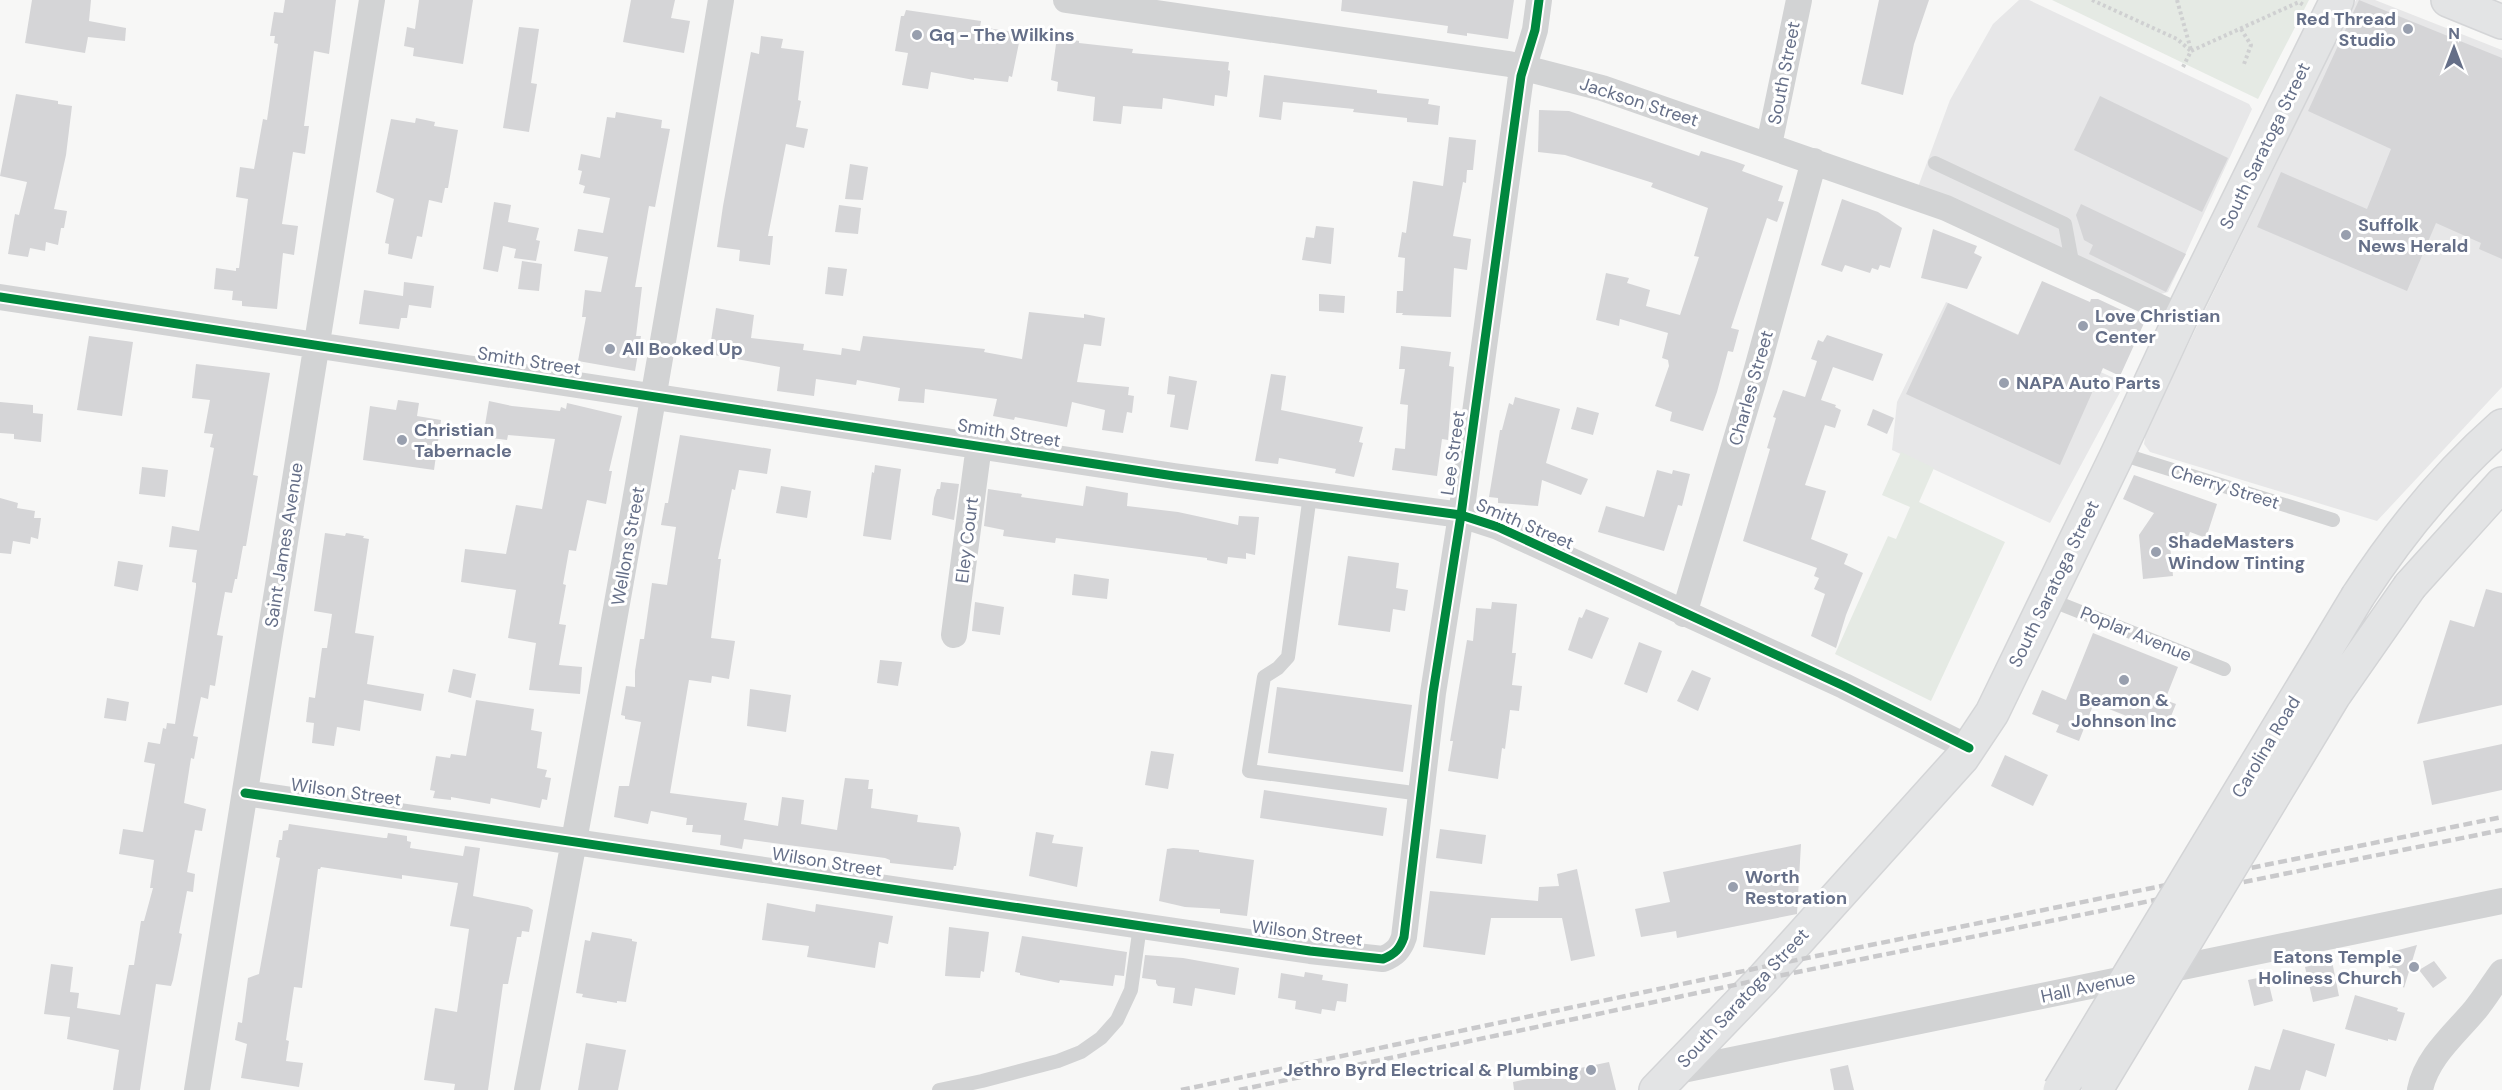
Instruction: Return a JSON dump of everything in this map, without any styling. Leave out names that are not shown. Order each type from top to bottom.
[{"type":"main road","points":[[2448,0],[2502,22]]},
{"type":"main road","name":"South Saratoga Street","points":[[1664,1081],[1763,979],[1969,748],[1992,713],[2118,453],[2324,4]]},
{"type":"main road","name":"Carolina Road","points":[[2060,1090],[2378,566],[2427,501],[2498,439]]},
{"type":"main road","name":"Carolina Road","points":[[2097,1088],[2334,695],[2410,586],[2502,484]]},
{"type":"street","name":"Saint James Avenue","points":[[197,1090],[372,0]]},
{"type":"street","name":"Wellons Street","points":[[527,1090],[575,842],[655,397],[721,0]]},
{"type":"street","name":"Jackson Street","points":[[1066,0],[1524,67],[1602,88],[1946,208],[2181,316]]},
{"type":"street","name":"Lee Street","points":[[1401,947],[1433,693],[1461,515],[1524,67],[1535,30],[1539,0]]},
{"type":"street","name":"South Street","points":[[1769,145],[1799,0]]},
{"type":"street","name":"Charles Street","points":[[1684,614],[1755,376],[1814,161]]},
{"type":"street","name":"Smith Street","points":[[0,297],[1310,495],[1461,515],[1498,527],[1844,686],[1969,748]]},
{"type":"street","name":"Eley Court","points":[[954,635],[979,445]]},
{"type":"street","name":"Wilson Street","points":[[244,793],[1310,951],[1383,959],[1401,947]]},
{"type":"street","name":"Hall Avenue","points":[[1664,1081],[2502,901]]},
{"type":"street","points":[[2420,1090],[2427,1070],[2439,1052],[2477,1007],[2502,972]]},
{"type":"lane","points":[[1935,163],[2065,224],[2073,267]]},
{"type":"lane","name":"Cherry Street","points":[[2118,453],[2333,520]]},
{"type":"lane","points":[[1310,495],[1288,657],[1278,668],[1264,677],[1249,771],[1421,794]]},
{"type":"lane","name":"Poplar Avenue","points":[[2048,599],[2223,669]]},
{"type":"lane","points":[[939,1090],[1058,1061],[1081,1052],[1101,1038],[1117,1020],[1131,990],[1140,926]]},
{"type":"path","points":[[2092,0],[2177,39],[2191,51]]},
{"type":"path","points":[[2176,0],[2191,51]]},
{"type":"path","points":[[2183,67],[2191,51],[2299,2],[2324,4]]},
{"type":"path","points":[[2241,29],[2251,45],[2244,64]]},
{"type":"shaded area","points":[[2019,0],[2029,0],[2249,104],[2252,109],[2168,292],[2161,294],[1918,187],[1950,100],[1993,24]]},
{"type":"shaded area","points":[[2052,0],[2309,0],[2258,99]]},
{"type":"shaded area","points":[[2356,0],[2375,0],[2502,50],[2502,387],[2377,521],[2150,452],[2144,444],[2146,431]]},
{"type":"shaded area","points":[[1946,302],[2125,383],[2050,523],[1892,450],[1897,402]]},
{"type":"shaded area","points":[[1901,452],[1934,468],[1919,502],[2005,542],[1931,701],[1835,654],[1888,536],[1896,539],[1910,507],[1882,495]]},
{"type":"building","points":[[32,0],[91,0],[89,21],[126,28],[125,41],[88,37],[85,53],[25,43]]},
{"type":"building","points":[[285,0],[336,0],[329,54],[314,51],[304,126],[309,126],[305,154],[293,152],[282,224],[298,226],[294,255],[283,253],[277,309],[242,306],[242,301],[232,300],[233,291],[214,289],[216,268],[236,271],[236,268],[239,268],[248,199],[236,197],[240,167],[254,169],[263,119],[267,120],[278,44],[274,43],[275,36],[270,36],[274,12],[283,13]]},
{"type":"building","points":[[419,0],[473,0],[463,64],[413,56],[414,48],[404,46],[407,27],[415,29]]},
{"type":"building","points":[[631,0],[675,0],[671,18],[690,21],[684,53],[623,42]]},
{"type":"building","points":[[1342,0],[1514,0],[1508,39],[1467,33],[1467,36],[1447,33],[1448,26],[1341,11]]},
{"type":"building","points":[[1879,0],[1929,0],[1914,44],[1903,95],[1861,84]]},
{"type":"building","points":[[2359,0],[2502,58],[2502,259],[2479,249],[2481,243],[2436,223],[2407,291],[2257,227],[2281,172],[2367,209],[2391,149],[2308,111]]},
{"type":"building","points":[[906,10],[981,21],[980,27],[1021,33],[1012,77],[1009,76],[1008,82],[974,78],[974,80],[931,72],[928,89],[902,85],[908,53],[895,51],[901,16],[904,16]]},
{"type":"building","points":[[519,27],[539,29],[531,83],[537,84],[529,132],[503,128]]},
{"type":"building","points":[[761,36],[783,39],[781,48],[804,51],[798,100],[801,101],[796,127],[808,129],[804,148],[786,144],[768,236],[773,236],[770,265],[739,261],[740,250],[717,247],[751,52],[759,54]]},
{"type":"building","points":[[1057,37],[1079,41],[1079,43],[1133,49],[1132,53],[1229,62],[1227,97],[1215,95],[1214,106],[1163,98],[1162,109],[1123,106],[1121,124],[1093,121],[1095,97],[1057,91],[1058,82],[1051,80]]},
{"type":"building","points":[[1264,75],[1429,99],[1428,104],[1440,106],[1438,125],[1407,122],[1407,118],[1353,112],[1354,109],[1283,102],[1281,120],[1259,117]]},
{"type":"building","points":[[16,94],[58,101],[58,104],[72,106],[66,155],[54,209],[67,211],[64,228],[61,228],[58,245],[46,242],[45,251],[30,248],[28,257],[8,254],[15,214],[19,215],[27,182],[0,176]]},
{"type":"building","points":[[2100,96],[2228,158],[2202,212],[2074,150]]},
{"type":"building","points":[[1539,110],[1569,111],[1699,156],[1701,151],[1734,161],[1745,165],[1742,171],[1783,186],[1778,201],[1784,202],[1777,222],[1767,218],[1731,328],[1739,330],[1733,352],[1728,351],[1703,431],[1670,421],[1672,412],[1655,406],[1669,366],[1668,360],[1662,358],[1668,333],[1620,319],[1619,326],[1596,320],[1606,273],[1629,278],[1627,283],[1650,290],[1646,306],[1680,315],[1699,257],[1694,256],[1708,208],[1651,187],[1653,183],[1565,155],[1538,152]]},
{"type":"building","points":[[616,112],[662,120],[661,128],[670,129],[655,207],[649,206],[635,287],[642,287],[636,336],[641,336],[635,371],[578,361],[586,317],[582,317],[585,290],[601,292],[608,257],[574,251],[578,229],[603,233],[610,198],[583,193],[585,186],[579,184],[582,171],[578,170],[581,154],[600,158],[607,117],[615,118]]},
{"type":"building","points":[[416,118],[435,122],[434,126],[458,130],[448,188],[445,188],[442,203],[429,200],[422,237],[417,236],[412,259],[388,254],[389,244],[385,243],[394,199],[376,192],[391,119],[415,123]]},
{"type":"building","points":[[1449,137],[1476,140],[1473,170],[1467,170],[1466,183],[1463,182],[1453,236],[1471,239],[1467,270],[1454,268],[1451,317],[1402,315],[1403,313],[1396,313],[1397,291],[1403,291],[1405,258],[1398,257],[1402,232],[1406,233],[1413,181],[1443,186]]},
{"type":"building","points":[[850,164],[868,167],[863,200],[845,199]]},
{"type":"building","points":[[1842,199],[1878,212],[1902,228],[1890,268],[1880,265],[1878,270],[1872,268],[1870,273],[1845,265],[1842,272],[1821,265]]},
{"type":"building","points":[[494,202],[511,205],[508,222],[539,228],[536,240],[540,241],[536,261],[514,258],[516,249],[503,246],[498,272],[483,269]]},
{"type":"building","points":[[2081,204],[2186,254],[2166,292],[2089,254],[2093,245],[2084,240],[2076,215]]},
{"type":"building","points":[[839,205],[861,208],[858,234],[835,232]]},
{"type":"building","points":[[1316,226],[1334,228],[1331,264],[1302,260],[1306,237],[1314,238]]},
{"type":"building","points":[[1933,229],[1977,246],[1974,253],[1982,257],[1967,289],[1921,278]]},
{"type":"building","points":[[522,261],[542,264],[539,291],[518,289]]},
{"type":"building","points":[[828,267],[847,269],[843,296],[825,294]]},
{"type":"building","name":"NAPA Auto Parts","points":[[2042,281],[2090,302],[2091,299],[2098,299],[2145,321],[2120,376],[2103,368],[2060,465],[1906,394],[1948,303],[2018,335]]},
{"type":"building","points":[[404,282],[434,286],[431,308],[409,305],[407,318],[401,318],[399,329],[359,324],[364,290],[403,296]]},
{"type":"building","points":[[1319,294],[1345,296],[1344,313],[1319,311]]},
{"type":"building","points":[[716,308],[754,315],[751,338],[804,344],[803,350],[841,355],[842,348],[860,351],[863,336],[985,349],[984,352],[1022,359],[1029,312],[1084,318],[1084,314],[1105,318],[1101,346],[1084,344],[1077,382],[1129,387],[1128,395],[1134,396],[1132,413],[1127,412],[1123,433],[1102,430],[1105,410],[1072,402],[1067,427],[1015,417],[1014,420],[993,416],[997,399],[925,389],[924,403],[898,401],[900,388],[857,380],[856,385],[816,379],[814,396],[777,391],[780,367],[709,354]]},
{"type":"building","points":[[1827,335],[1883,354],[1873,381],[1833,367],[1821,400],[1836,405],[1835,407],[1841,410],[1835,428],[1825,425],[1805,485],[1826,491],[1811,539],[1848,554],[1844,564],[1863,573],[1836,648],[1811,636],[1825,594],[1814,589],[1819,578],[1814,576],[1817,568],[1743,541],[1770,449],[1767,448],[1776,418],[1773,417],[1783,390],[1805,397],[1817,361],[1811,359],[1818,340],[1823,342]]},
{"type":"building","points":[[89,336],[133,342],[122,416],[77,410]]},
{"type":"building","points":[[1401,346],[1451,352],[1449,366],[1454,367],[1448,440],[1442,439],[1437,476],[1392,470],[1395,448],[1405,449],[1408,405],[1400,404],[1405,369],[1399,369]]},
{"type":"building","points":[[196,364],[270,373],[253,475],[258,476],[246,546],[243,546],[232,593],[225,592],[217,635],[223,636],[215,686],[210,685],[208,699],[201,697],[193,736],[198,737],[194,759],[191,758],[184,803],[206,809],[202,831],[195,830],[187,872],[195,874],[193,892],[187,891],[179,933],[182,934],[171,986],[156,984],[140,1090],[113,1090],[119,1050],[67,1039],[70,1017],[44,1014],[51,964],[73,967],[70,992],[79,993],[77,1008],[120,1015],[129,965],[134,965],[141,921],[144,921],[153,888],[150,888],[154,860],[119,854],[123,829],[143,832],[155,764],[144,762],[148,742],[160,744],[163,728],[166,729],[167,723],[175,724],[196,587],[196,583],[192,582],[197,550],[169,547],[172,526],[199,531],[214,448],[210,447],[213,434],[204,433],[210,400],[192,398]]},
{"type":"building","points":[[1271,374],[1286,376],[1281,410],[1363,427],[1359,442],[1363,443],[1354,477],[1335,473],[1336,469],[1279,458],[1278,464],[1255,461]]},
{"type":"building","points":[[1169,376],[1197,381],[1188,430],[1170,427],[1175,395],[1167,394]]},
{"type":"building","points":[[1515,397],[1560,409],[1546,463],[1588,479],[1581,495],[1542,480],[1538,506],[1498,503],[1498,498],[1489,497],[1500,430],[1502,430],[1509,403],[1513,405]]},
{"type":"building","name":"Christian Tabernacle","points":[[398,400],[419,403],[417,416],[441,420],[434,470],[363,460],[370,406],[396,410]]},
{"type":"building","points":[[489,401],[560,411],[561,407],[566,409],[567,403],[622,416],[609,471],[612,471],[606,504],[587,500],[576,551],[569,550],[563,584],[566,585],[559,624],[566,625],[559,665],[582,667],[580,694],[529,690],[536,643],[508,638],[516,590],[461,582],[465,549],[506,554],[516,505],[542,509],[555,439],[508,435],[507,440],[483,437]]},
{"type":"building","points":[[0,402],[33,405],[33,413],[43,414],[41,442],[14,439],[14,434],[0,433]]},
{"type":"building","points":[[1577,407],[1599,413],[1593,435],[1571,429]]},
{"type":"building","points":[[1873,409],[1894,418],[1887,434],[1867,425]]},
{"type":"building","points":[[680,435],[771,449],[767,474],[739,470],[735,490],[732,489],[718,559],[721,559],[711,638],[735,641],[729,679],[712,676],[711,683],[689,680],[670,793],[747,803],[744,820],[778,826],[782,797],[804,800],[801,824],[837,830],[845,778],[869,780],[868,789],[873,789],[871,808],[918,815],[917,822],[959,827],[961,834],[956,866],[953,870],[890,863],[890,860],[885,858],[744,839],[742,849],[720,845],[721,835],[692,832],[693,825],[686,825],[687,818],[651,811],[648,824],[614,817],[619,786],[629,786],[641,722],[625,719],[625,716],[621,715],[626,686],[635,687],[640,639],[644,639],[652,583],[667,585],[676,527],[661,525],[665,503],[668,503]]},
{"type":"building","points":[[875,465],[901,469],[891,540],[863,536]]},
{"type":"building","points":[[142,467],[168,470],[165,497],[139,494]]},
{"type":"building","points":[[1657,470],[1672,474],[1673,470],[1690,474],[1682,506],[1678,505],[1664,551],[1598,532],[1606,506],[1644,517]]},
{"type":"building","points":[[2134,475],[2217,504],[2206,538],[2190,532],[2187,540],[2169,534],[2173,576],[2143,579],[2139,535],[2154,513],[2123,499]]},
{"type":"building","points":[[941,482],[959,484],[954,520],[932,515],[934,498],[937,489],[940,489]]},
{"type":"building","points":[[781,486],[811,491],[807,518],[776,513]]},
{"type":"building","points":[[1086,486],[1128,493],[1127,506],[1178,512],[1238,525],[1239,516],[1259,517],[1255,555],[1246,553],[1246,559],[1228,557],[1227,564],[1207,560],[1207,558],[1056,538],[1055,543],[1003,536],[1004,530],[984,526],[988,489],[1022,494],[1021,497],[1083,506]]},
{"type":"building","points":[[0,498],[18,503],[17,508],[35,511],[34,518],[41,518],[38,539],[31,537],[30,544],[13,541],[11,554],[0,553]]},
{"type":"building","points":[[325,533],[345,536],[346,533],[369,539],[355,633],[374,636],[367,684],[424,694],[421,711],[364,700],[360,731],[337,727],[334,746],[312,743],[314,723],[306,722],[309,697],[315,698],[322,648],[327,648],[332,614],[314,611]]},
{"type":"building","points":[[1348,556],[1399,563],[1396,588],[1408,590],[1405,611],[1393,609],[1390,632],[1338,625]]},
{"type":"building","points":[[118,561],[143,565],[138,591],[114,586]]},
{"type":"building","points":[[1074,574],[1109,579],[1107,599],[1072,595]]},
{"type":"building","points":[[2486,589],[2502,593],[2502,705],[2417,724],[2450,620],[2474,627]]},
{"type":"building","points":[[975,602],[1004,607],[1000,635],[972,631]]},
{"type":"building","points":[[1492,602],[1517,604],[1512,653],[1516,653],[1512,685],[1522,686],[1519,711],[1510,710],[1498,779],[1448,771],[1453,741],[1450,741],[1467,640],[1473,641],[1476,608],[1491,609]]},
{"type":"building","points":[[1586,609],[1609,618],[1592,659],[1568,650],[1579,617],[1582,618]]},
{"type":"building","name":"Beamon & Johnson Inc","points":[[2093,633],[2178,667],[2165,700],[2176,704],[2167,726],[2156,722],[2154,727],[2094,703],[2079,741],[2056,732],[2059,725],[2032,714],[2042,690],[2066,700]]},
{"type":"building","points":[[1639,642],[1662,651],[1647,693],[1624,684]]},
{"type":"building","points":[[880,660],[902,662],[898,686],[877,683]]},
{"type":"building","points":[[453,669],[476,674],[471,698],[448,692]]},
{"type":"building","points":[[1692,670],[1711,678],[1698,711],[1677,701]]},
{"type":"building","points":[[1277,687],[1412,705],[1403,772],[1268,753]]},
{"type":"building","points":[[750,689],[791,695],[786,732],[747,726]]},
{"type":"building","points":[[107,698],[129,702],[126,721],[104,718]]},
{"type":"building","points":[[476,700],[534,709],[531,730],[542,732],[537,768],[547,770],[545,777],[551,778],[547,800],[542,799],[540,808],[491,798],[490,804],[451,797],[451,800],[433,798],[435,791],[430,790],[436,756],[450,758],[451,754],[466,756]]},
{"type":"building","points":[[2502,744],[2502,790],[2432,805],[2423,761]]},
{"type":"building","points":[[1151,751],[1174,754],[1168,789],[1145,785]]},
{"type":"building","points":[[2005,755],[2048,775],[2033,806],[1991,786]]},
{"type":"building","points":[[1264,790],[1387,808],[1383,836],[1260,818]]},
{"type":"building","points":[[289,824],[384,838],[387,838],[388,833],[407,836],[407,841],[411,842],[410,848],[463,856],[465,846],[480,848],[473,896],[533,910],[529,932],[522,931],[521,937],[517,937],[508,984],[503,984],[488,1090],[454,1090],[455,1084],[424,1080],[435,1008],[457,1012],[469,929],[450,926],[458,883],[402,875],[402,879],[321,867],[318,869],[302,988],[294,987],[286,1040],[289,1041],[286,1061],[303,1063],[299,1087],[241,1078],[247,1044],[235,1040],[238,1022],[242,1023],[248,978],[259,974],[280,858],[276,857],[279,840],[282,840],[283,831],[288,830]]},
{"type":"building","points":[[1440,829],[1486,835],[1482,864],[1436,858]]},
{"type":"building","points":[[1036,832],[1054,835],[1052,843],[1083,847],[1077,887],[1029,876]]},
{"type":"building","name":"Worth Restoration","points":[[1801,844],[1797,914],[1677,938],[1676,931],[1641,937],[1635,909],[1670,902],[1663,872]]},
{"type":"building","points":[[1167,849],[1199,850],[1199,852],[1254,860],[1247,916],[1220,913],[1220,909],[1185,907],[1159,901]]},
{"type":"building","points":[[1577,869],[1595,956],[1571,961],[1562,918],[1491,918],[1485,955],[1423,947],[1430,891],[1538,901],[1539,887],[1559,886],[1557,874]]},
{"type":"building","points":[[767,903],[815,912],[816,904],[893,916],[888,944],[879,942],[875,968],[807,957],[809,946],[762,940]]},
{"type":"building","points":[[949,927],[989,932],[984,972],[981,971],[980,978],[945,976]]},
{"type":"building","points":[[592,932],[632,939],[637,942],[626,1002],[617,1001],[617,1003],[582,997],[583,994],[576,993],[585,940],[590,941]]},
{"type":"building","points":[[1022,936],[1127,952],[1124,976],[1115,975],[1113,986],[1060,980],[1059,983],[1020,975],[1015,972]]},
{"type":"building","points":[[2417,945],[2404,988],[2380,955]]},
{"type":"building","points":[[1145,955],[1183,958],[1239,968],[1235,995],[1195,988],[1192,1006],[1173,1003],[1175,988],[1158,986],[1156,980],[1142,978]]},
{"type":"building","points":[[2332,961],[2339,996],[2313,1002],[2305,967]]},
{"type":"building","points":[[2434,961],[2447,978],[2433,988],[2419,970]]},
{"type":"building","points":[[1305,972],[1323,975],[1322,980],[1348,984],[1346,1002],[1337,1001],[1335,1011],[1322,1009],[1321,1014],[1295,1009],[1296,1001],[1278,998],[1281,973],[1304,977]]},
{"type":"building","points":[[2267,976],[2273,1001],[2254,1006],[2248,980]]},
{"type":"building","points":[[2355,995],[2398,1008],[2397,1011],[2405,1013],[2396,1041],[2388,1039],[2388,1041],[2345,1029]]},
{"type":"building","points":[[2283,1029],[2335,1044],[2326,1077],[2306,1070],[2300,1090],[2248,1090],[2255,1066],[2270,1070]]},
{"type":"building","points":[[586,1043],[626,1050],[618,1090],[578,1090]]},
{"type":"building","name":"Jethro Byrd Electrical & Plumbing","points":[[1609,1062],[1616,1090],[1514,1090],[1513,1082]]},
{"type":"building","points":[[1848,1065],[1854,1090],[1834,1090],[1830,1069]]},
{"type":"railway","points":[[1181,1090],[1777,964],[2502,817]]},
{"type":"railway","points":[[1239,1090],[1763,979],[2502,830]]},
{"type":"cycle path","points":[[245,793],[1310,951],[1383,959],[1391,955],[1399,948],[1404,937],[1433,693],[1461,515],[1521,76],[1535,30],[1539,0]]},
{"type":"cycle path","points":[[0,297],[1174,476],[1461,515],[1498,527],[1844,686],[1969,748]]},
{"type":"place","name":"Red Thread Studio","points":[[2408,29]]},
{"type":"place","name":"Gq - The Wilkins","points":[[917,35]]},
{"type":"place","name":"Suffolk News Herald","points":[[2346,235]]},
{"type":"place","name":"Love Christian Center","points":[[2083,326]]},
{"type":"place","name":"All Booked Up","points":[[610,349]]},
{"type":"place","name":"NAPA Auto Parts","points":[[2004,383]]},
{"type":"place","name":"Christian Tabernacle","points":[[402,440]]},
{"type":"place","name":"ShadeMasters Window Tinting","points":[[2156,552]]},
{"type":"place","name":"Beamon & Johnson Inc","points":[[2124,680]]},
{"type":"place","name":"Worth Restoration","points":[[1733,887]]},
{"type":"place","name":"Eatons Temple Holiness Church","points":[[2414,967]]},
{"type":"place","name":"Jethro Byrd Electrical & Plumbing","points":[[1591,1070]]}]
